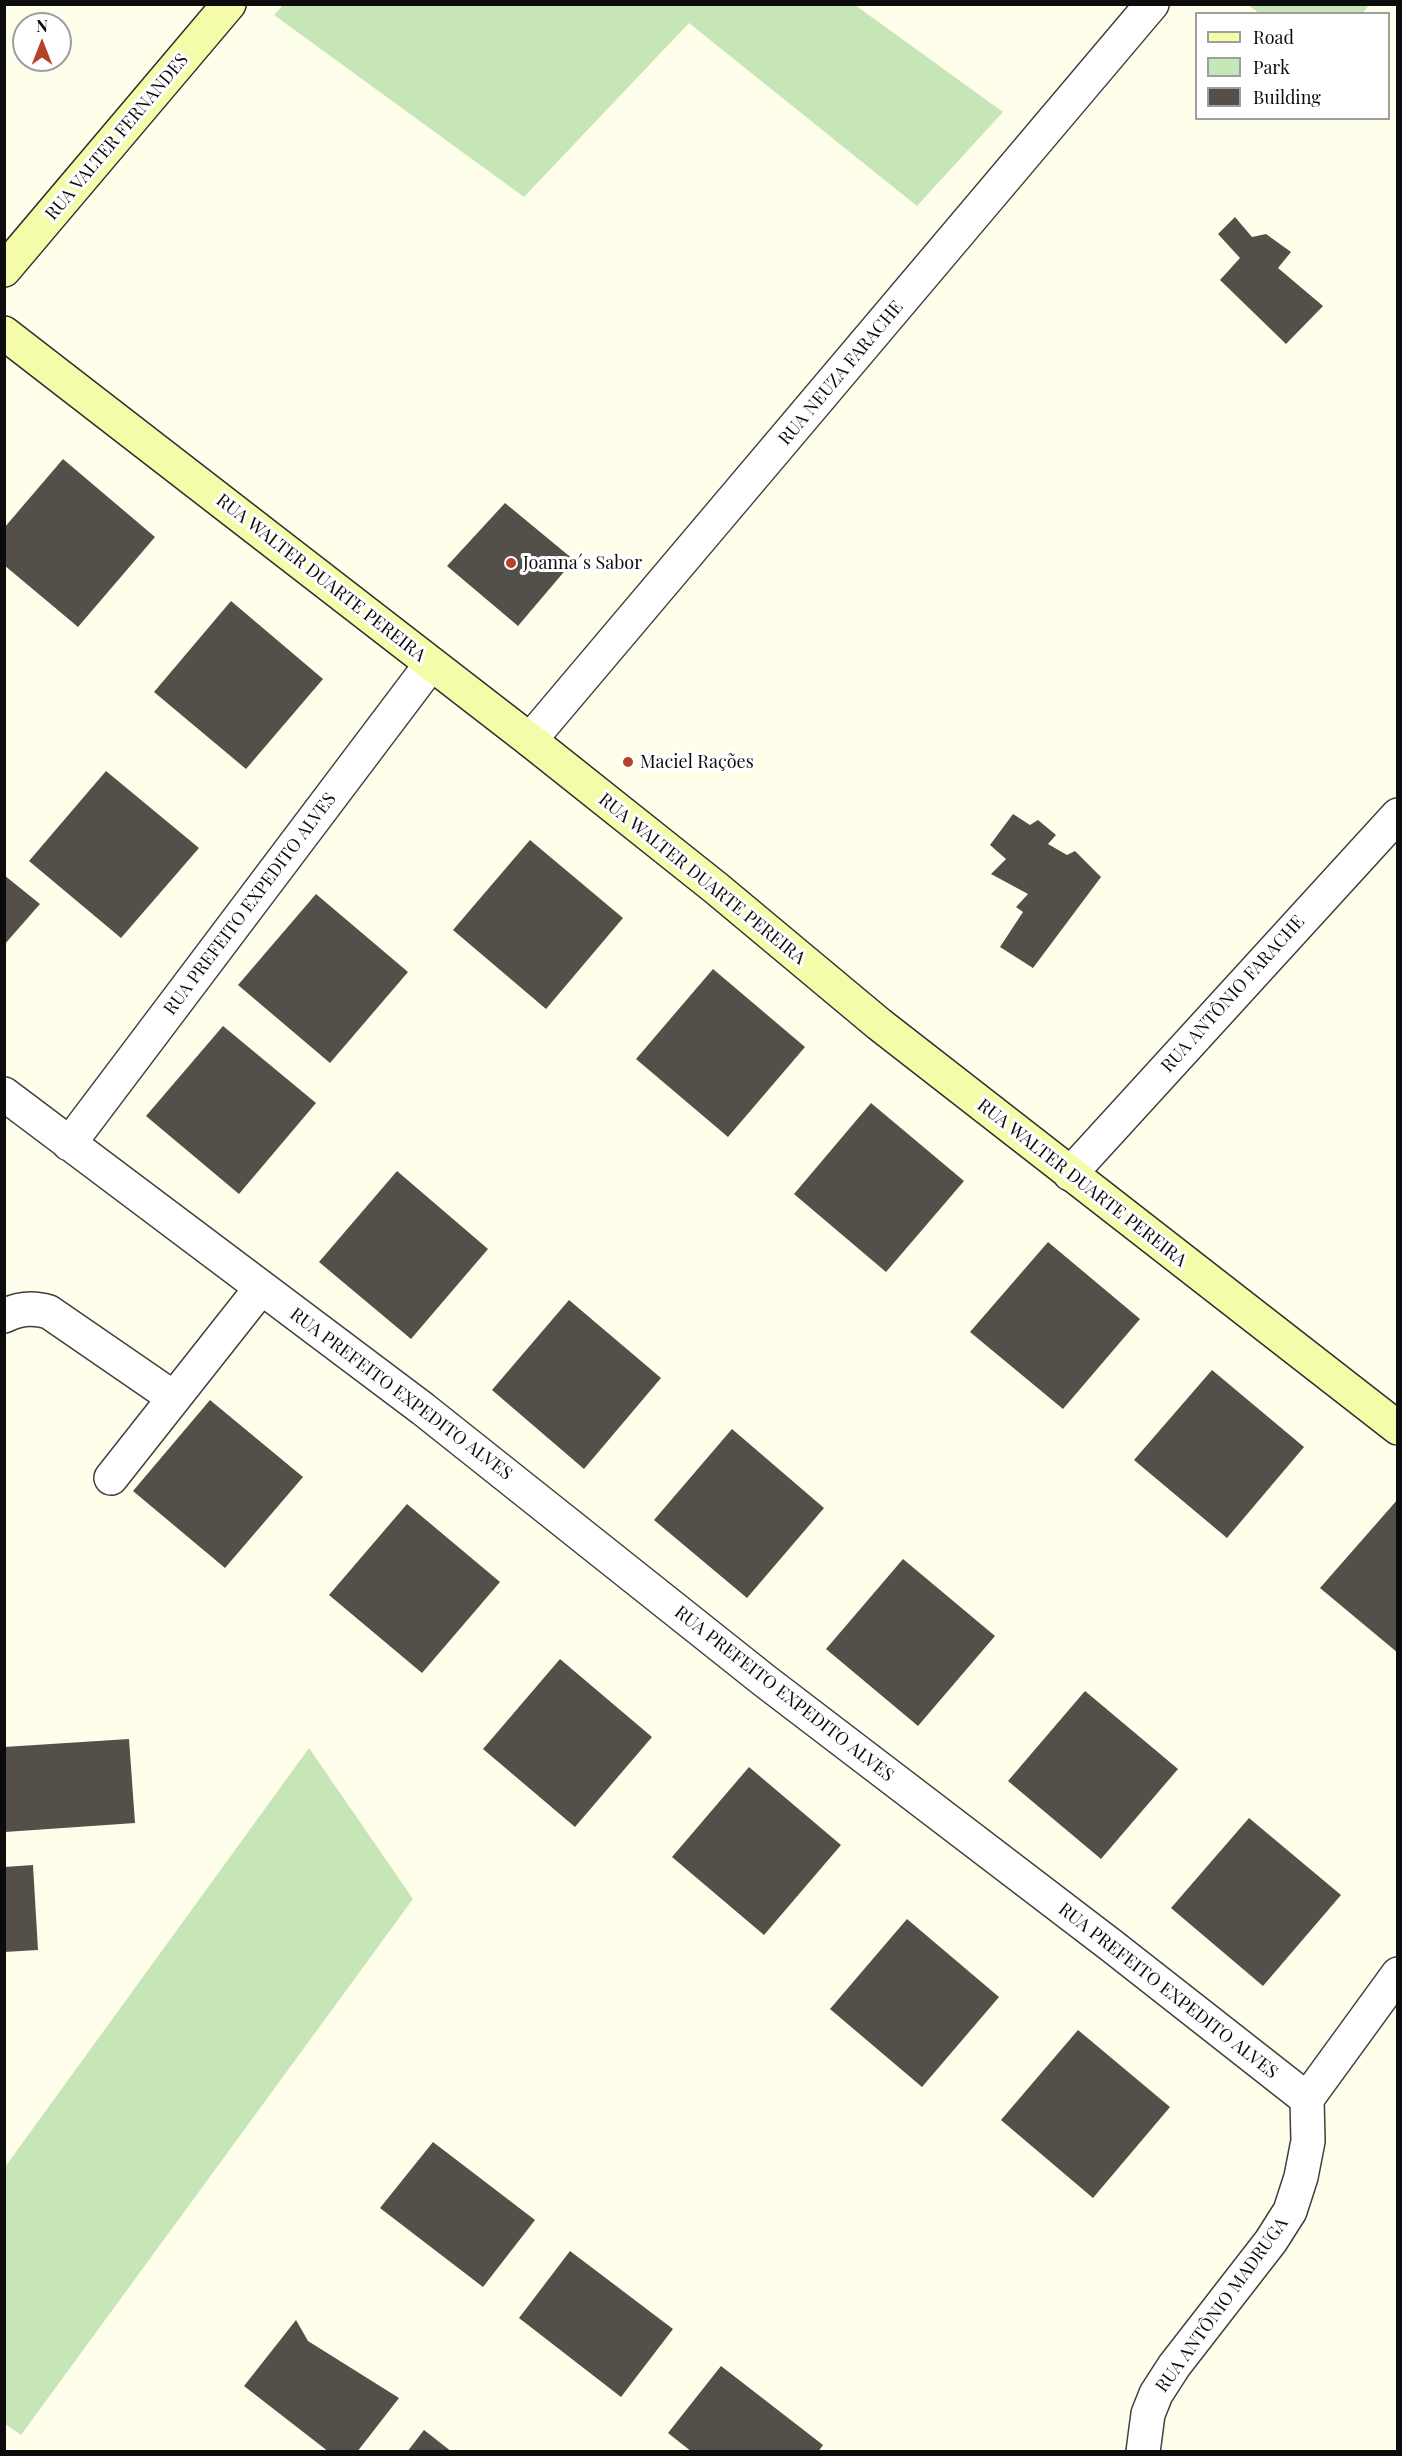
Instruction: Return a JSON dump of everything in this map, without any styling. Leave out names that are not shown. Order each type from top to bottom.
[{"type":"main road","name":"RUA VALTER FERNANDES","points":[[4,270],[229,4]]},
{"type":"main road","name":"RUA WALTER DUARTE PEREIRA","points":[[4,333],[530,740],[716,888],[879,1024],[1398,1428]]},
{"type":"street","name":"RUA NEUZA FARACHE","points":[[530,740],[1152,4]]},
{"type":"street","name":"RUA PREFEITO EXPEDITO ALVES","points":[[69,1144],[431,664]]},
{"type":"street","name":"RUA ANTÔNIO FARACHE","points":[[1070,1174],[1398,815]]},
{"type":"street","name":"RUA PREFEITO EXPEDITO ALVES","points":[[4,1094],[423,1409],[765,1681],[1112,1946],[1307,2099]]},
{"type":"street","points":[[111,1478],[261,1288]]},
{"type":"street","points":[[4,1316],[24,1309],[36,1308],[49,1312],[174,1398]]},
{"type":"street","points":[[1307,2099],[1398,1974]]},
{"type":"street","name":"RUA ANTÔNIO MADRUGA","points":[[1143,2451],[1148,2414],[1156,2394],[1174,2366],[1271,2241],[1290,2211],[1301,2177],[1308,2141],[1307,2099]]},
{"type":"green space","points":[[284,4],[855,5],[1003,112],[917,206],[689,23],[524,197],[274,15]]},
{"type":"green space","points":[[1248,5],[1369,5],[1364,12],[1258,12]]},
{"type":"green space","points":[[309,1748],[413,1899],[21,2435],[5,2424],[5,2167]]},
{"type":"building","points":[[1235,217],[1252,237],[1266,234],[1291,252],[1278,268],[1323,306],[1286,344],[1220,280],[1240,258],[1218,234]]},
{"type":"building","points":[[63,459],[155,537],[78,627],[4,565],[4,528]]},
{"type":"building","name":"Joanna´s Sabor","points":[[505,503],[574,560],[518,626],[447,566]]},
{"type":"building","points":[[231,601],[323,679],[246,769],[154,692]]},
{"type":"building","points":[[106,771],[199,848],[121,938],[29,861]]},
{"type":"building","points":[[1013,814],[1030,825],[1038,820],[1056,835],[1048,844],[1067,855],[1075,851],[1101,877],[1033,968],[1000,947],[1023,912],[1016,907],[1028,894],[991,874],[1006,859],[990,845]]},
{"type":"building","points":[[530,840],[623,918],[546,1009],[453,930]]},
{"type":"building","points":[[4,875],[40,904],[4,945]]},
{"type":"building","points":[[316,894],[408,972],[330,1063],[238,985]]},
{"type":"building","points":[[713,969],[805,1047],[728,1137],[636,1059]]},
{"type":"building","points":[[223,1026],[316,1103],[239,1194],[146,1116]]},
{"type":"building","points":[[871,1103],[964,1181],[886,1272],[794,1194]]},
{"type":"building","points":[[397,1171],[488,1249],[411,1339],[319,1262]]},
{"type":"building","points":[[1048,1242],[1140,1319],[1063,1409],[970,1332]]},
{"type":"building","points":[[569,1300],[661,1378],[584,1469],[492,1390]]},
{"type":"building","points":[[1212,1370],[1304,1447],[1227,1538],[1134,1460]]},
{"type":"building","points":[[210,1400],[303,1477],[225,1568],[133,1491]]},
{"type":"building","points":[[732,1429],[824,1508],[747,1598],[654,1520]]},
{"type":"building","points":[[1398,1499],[1398,1653],[1320,1588]]},
{"type":"building","points":[[407,1504],[500,1582],[422,1673],[329,1595]]},
{"type":"building","points":[[903,1559],[995,1636],[918,1726],[826,1649]]},
{"type":"building","points":[[560,1659],[652,1737],[575,1827],[483,1749]]},
{"type":"building","points":[[1085,1691],[1178,1769],[1101,1859],[1008,1781]]},
{"type":"building","points":[[129,1739],[135,1823],[5,1832],[4,1747]]},
{"type":"building","points":[[749,1767],[841,1845],[764,1935],[672,1857]]},
{"type":"building","points":[[1249,1818],[1341,1895],[1263,1986],[1171,1908]]},
{"type":"building","points":[[33,1865],[38,1950],[4,1952],[4,1867]]},
{"type":"building","points":[[907,1919],[999,1997],[922,2087],[830,2009]]},
{"type":"building","points":[[1078,2030],[1170,2107],[1093,2198],[1001,2120]]},
{"type":"building","points":[[433,2142],[535,2220],[483,2287],[380,2208]]},
{"type":"building","points":[[570,2251],[673,2329],[621,2397],[519,2318]]},
{"type":"building","points":[[296,2320],[308,2341],[399,2398],[357,2452],[329,2452],[244,2386]]},
{"type":"building","points":[[721,2366],[823,2445],[818,2452],[692,2452],[668,2433]]},
{"type":"building","points":[[424,2430],[452,2452],[407,2452]]},
{"type":"place","name":"Joanna´s Sabor","points":[[511,563]]},
{"type":"place","name":"Maciel Rações","points":[[628,762]]}]
